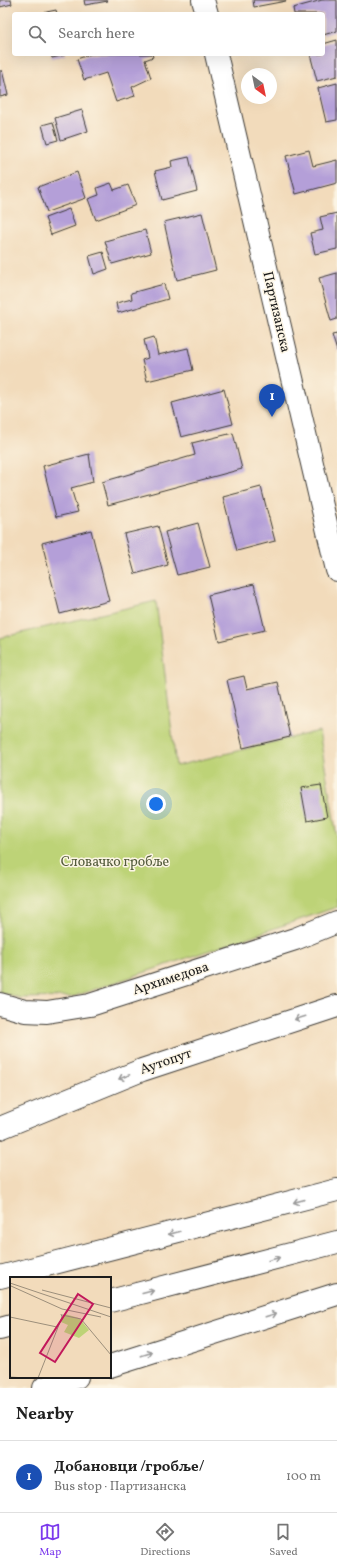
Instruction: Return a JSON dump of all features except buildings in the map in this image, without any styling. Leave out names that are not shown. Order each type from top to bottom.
[{"type":"main road","points":[[203,0],[206,12]]},
{"type":"main road","name":"Партизанска","points":[[216,56],[337,570]]},
{"type":"main road","name":"Архимедова","points":[[0,1004],[25,1011],[47,1012],[90,1005],[295,939],[337,922]]},
{"type":"main road","name":"Аутопут","points":[[0,1128],[142,1070],[337,1006]]},
{"type":"main road","points":[[0,1277],[337,1190]]},
{"type":"main road","points":[[111,1302],[337,1242]]},
{"type":"main road","points":[[111,1366],[337,1294]]},
{"type":"main road","points":[[0,1329],[10,1326]]},
{"type":"main road","points":[[44,1388],[74,1378]]},
{"type":"green space","name":"Словачко гробље","points":[[156,601],[176,766],[319,731],[337,838],[337,907],[72,997],[20,998],[0,992],[0,638]]},
{"type":"place","name":"Добановци /гробље/","points":[[272,417]]}]
